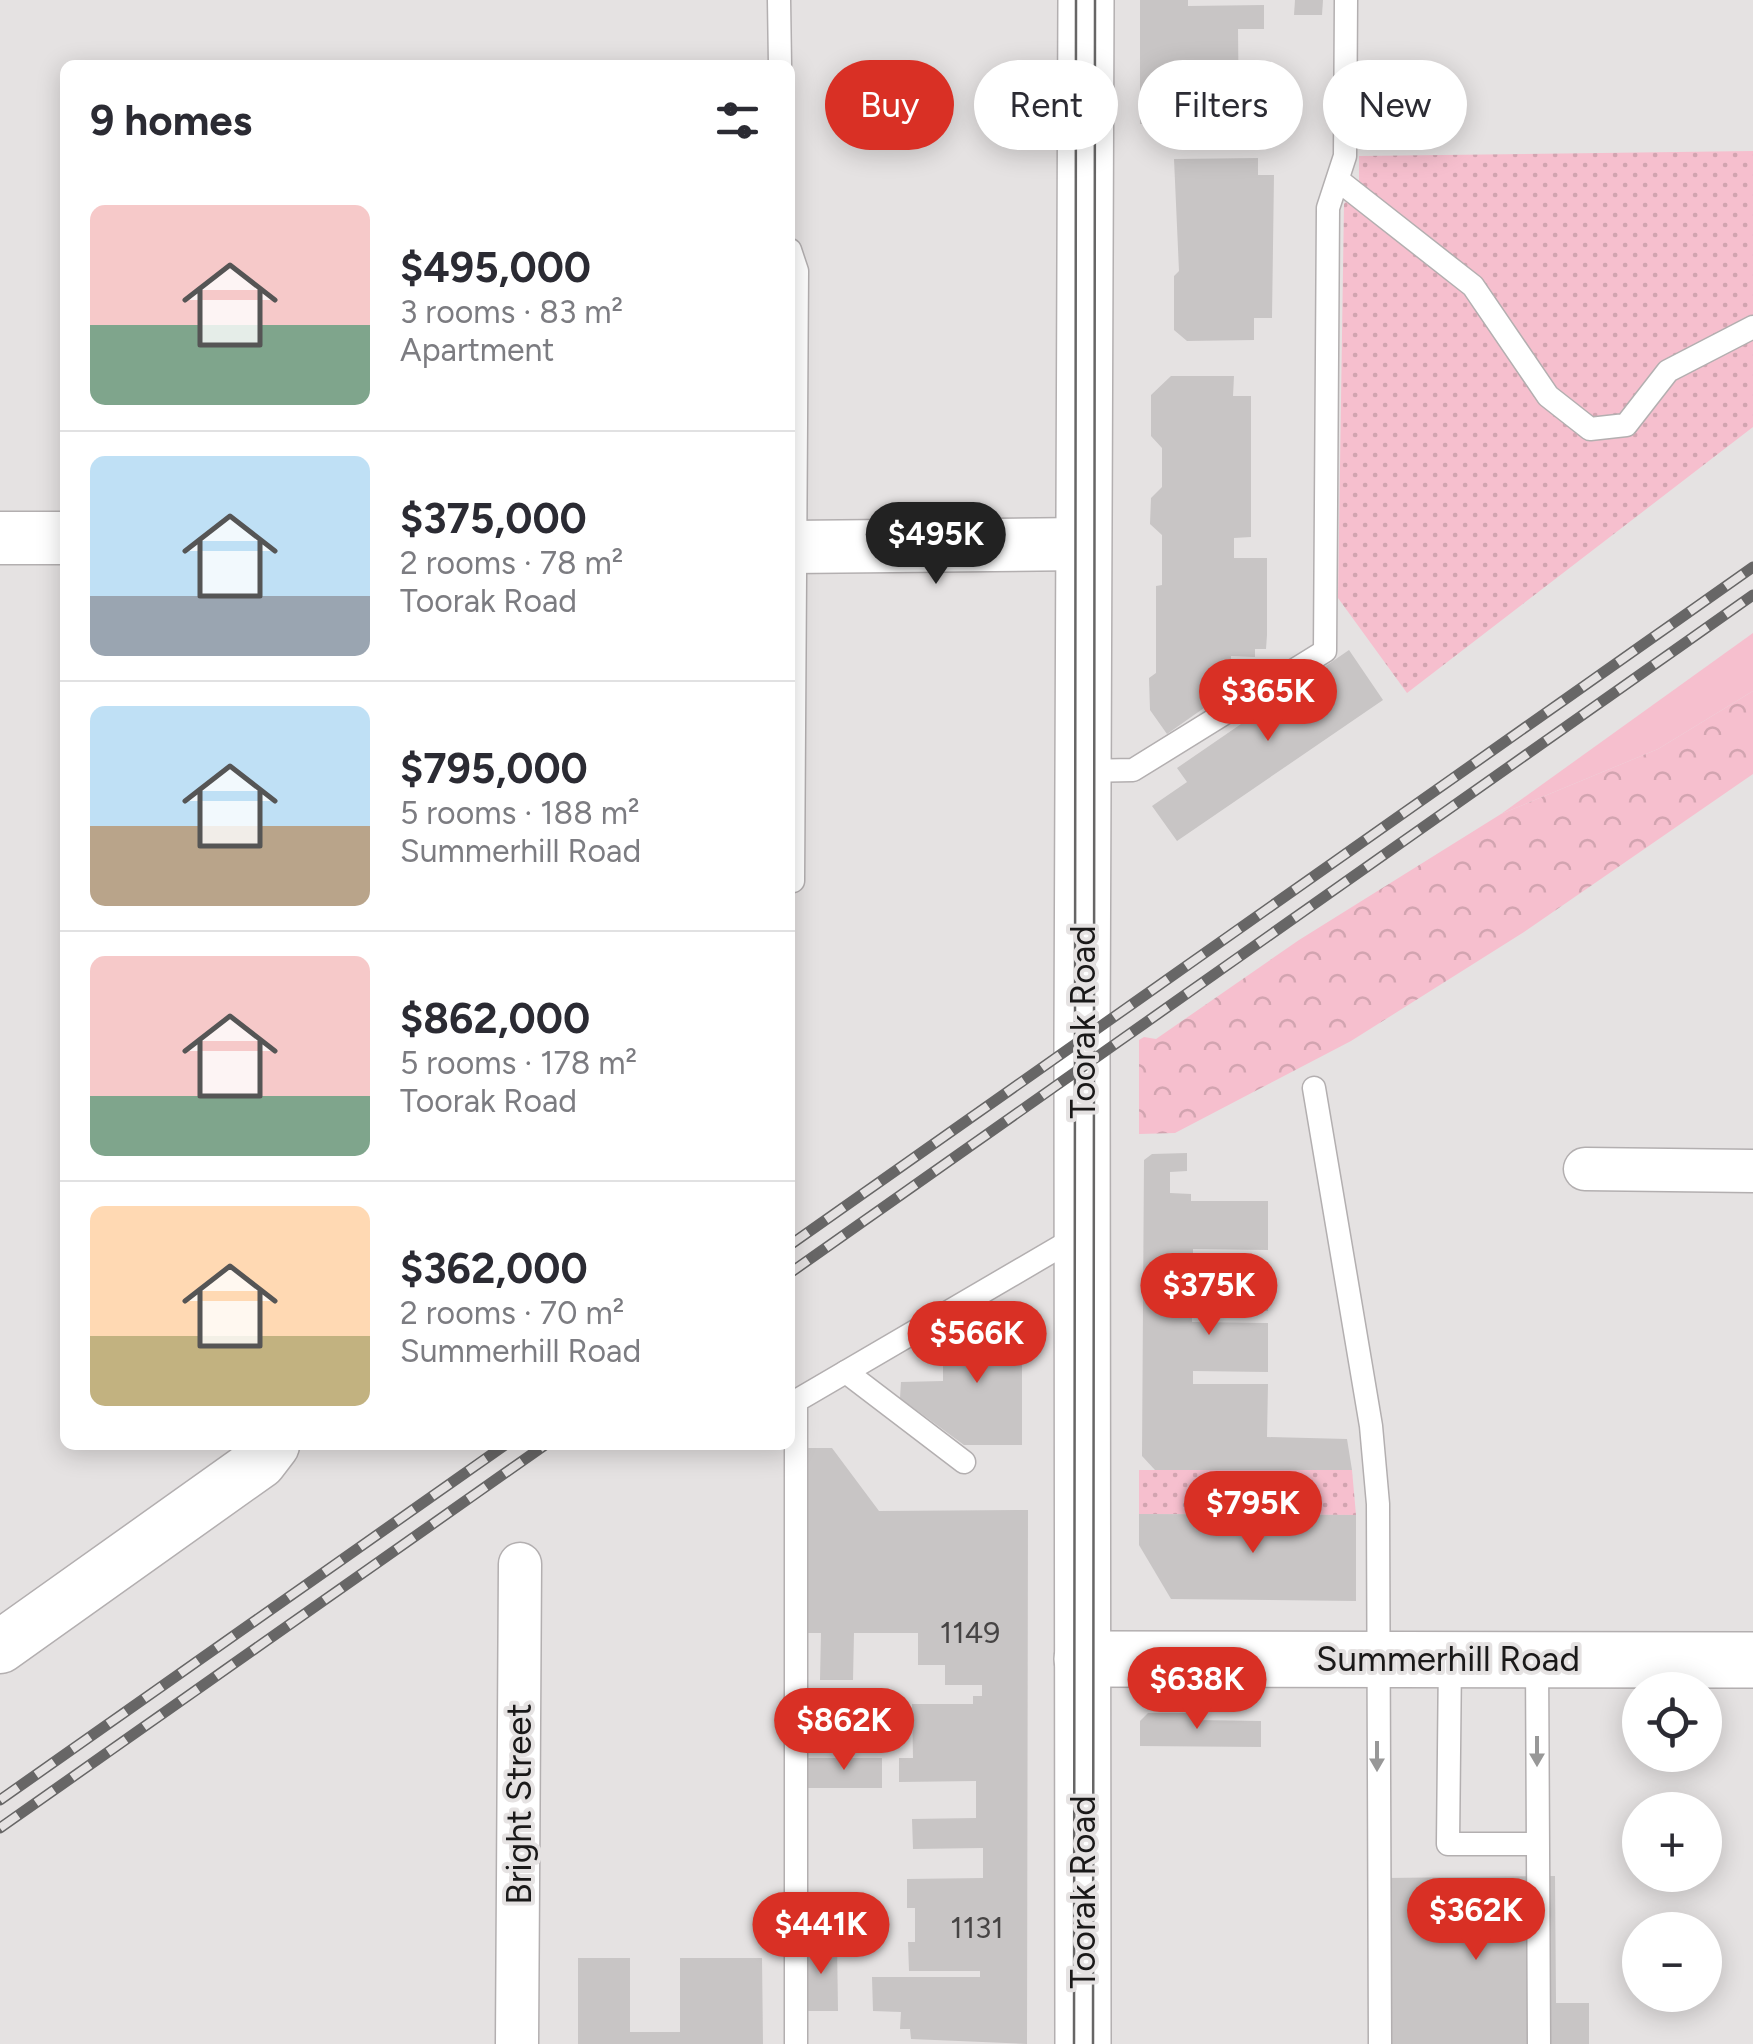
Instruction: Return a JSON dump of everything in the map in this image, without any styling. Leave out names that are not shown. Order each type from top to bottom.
[{"type":"main road","name":"Toorak Road","points":[[1083,2044],[1086,0]]},
{"type":"main road","name":"Summerhill Road","points":[[1082,1659],[1753,1660]]},
{"type":"street","points":[[0,538],[60,538]]},
{"type":"street","points":[[795,547],[1084,544]]},
{"type":"street","points":[[1585,1170],[1753,1171]]},
{"type":"street","points":[[0,1647],[260,1462],[269,1450]]},
{"type":"street","name":"Bright Street","points":[[518,2044],[520,1564]]},
{"type":"lane","points":[[780,0],[780,60]]},
{"type":"lane","points":[[1083,771],[1133,770],[1324,651],[1328,208],[1346,156],[1346,0]]},
{"type":"lane","points":[[1338,180],[1474,286],[1548,396],[1590,429],[1626,425],[1668,371],[1753,327]]},
{"type":"lane","points":[[795,263],[795,409]]},
{"type":"lane","points":[[1314,1088],[1370,1426],[1378,1517],[1380,2044]]},
{"type":"lane","points":[[796,2044],[796,1401],[1083,1233]]},
{"type":"lane","points":[[846,1372],[964,1462]]},
{"type":"lane","points":[[1450,1658],[1448,1844],[1536,1844]]},
{"type":"lane","points":[[1537,1658],[1540,2044]]},
{"type":"green space","points":[[1753,151],[1753,427],[1407,693],[1338,598],[1344,204],[1359,187],[1359,156]]},
{"type":"green space","points":[[1753,633],[1753,691],[1658,749],[1501,814]]},
{"type":"green space","points":[[1753,691],[1753,774],[1524,932],[1351,1041],[1175,1133],[1139,1134],[1139,1040],[1156,1039],[1299,940],[1501,814],[1658,749]]},
{"type":"green space","points":[[1139,1470],[1352,1470],[1356,1515],[1139,1514]]},
{"type":"building","points":[[1140,0],[1188,0],[1188,6],[1264,5],[1264,29],[1238,29],[1238,60],[1140,60]]},
{"type":"building","points":[[1295,0],[1323,0],[1322,15],[1294,15]]},
{"type":"building","points":[[1258,158],[1258,175],[1274,175],[1272,318],[1254,318],[1254,340],[1187,341],[1174,330],[1174,276],[1179,271],[1174,159]]},
{"type":"building","points":[[1171,376],[1234,376],[1233,396],[1251,396],[1251,537],[1234,538],[1234,558],[1267,558],[1267,635],[1266,649],[1255,649],[1255,657],[1231,656],[1231,689],[1167,734],[1150,710],[1149,678],[1156,673],[1156,586],[1162,585],[1162,535],[1150,524],[1151,498],[1162,487],[1162,448],[1151,436],[1151,395]]},
{"type":"building","points":[[1349,650],[1383,700],[1177,841],[1152,806],[1187,782],[1177,768]]},
{"type":"building","points":[[1187,1153],[1187,1171],[1170,1172],[1170,1193],[1191,1194],[1191,1201],[1268,1201],[1268,1250],[1193,1249],[1193,1262],[1268,1262],[1268,1311],[1192,1310],[1192,1322],[1268,1323],[1268,1372],[1193,1371],[1193,1384],[1268,1384],[1267,1437],[1347,1439],[1352,1470],[1155,1470],[1142,1456],[1144,1160],[1152,1154]]},
{"type":"building","points":[[1022,1314],[1022,1445],[964,1445],[900,1398],[901,1382],[943,1381],[943,1345],[1000,1315]]},
{"type":"building","points":[[806,1448],[832,1448],[879,1511],[1028,1510],[1027,2044],[911,2039],[910,2029],[900,2029],[901,2012],[873,2011],[872,1977],[980,1977],[980,1971],[909,1971],[908,1942],[915,1942],[915,1908],[907,1908],[907,1879],[983,1878],[983,1848],[913,1849],[912,1819],[976,1818],[976,1781],[899,1782],[899,1758],[913,1758],[912,1704],[973,1704],[973,1696],[982,1696],[982,1685],[945,1685],[945,1665],[918,1665],[918,1633],[854,1633],[853,1680],[820,1680],[821,1633],[806,1633]]},
{"type":"building","points":[[1139,1514],[1356,1515],[1356,1601],[1171,1599],[1139,1545]]},
{"type":"building","points":[[829,1712],[865,1712],[864,1744],[829,1743]]},
{"type":"building","points":[[1148,1713],[1194,1713],[1194,1720],[1261,1721],[1261,1747],[1140,1746],[1140,1721]]},
{"type":"building","points":[[805,1758],[882,1758],[882,1788],[805,1788]]},
{"type":"building","points":[[1555,1876],[1556,2003],[1589,2003],[1589,2044],[1387,2044],[1387,1878]]},
{"type":"building","points":[[837,1943],[838,2011],[804,2011],[804,1944]]},
{"type":"building","points":[[578,1958],[630,1958],[630,2032],[680,2032],[680,1958],[762,1958],[763,2044],[578,2044]]},
{"type":"tram line","points":[[1074,2044],[1076,0]]},
{"type":"tram line","points":[[1093,2044],[1095,0]]},
{"type":"railway","points":[[795,1241],[1753,567]]},
{"type":"railway","points":[[795,1269],[1753,595]]},
{"type":"railway","points":[[0,1800],[498,1450]]},
{"type":"railway","points":[[0,1828],[538,1450]]}]
